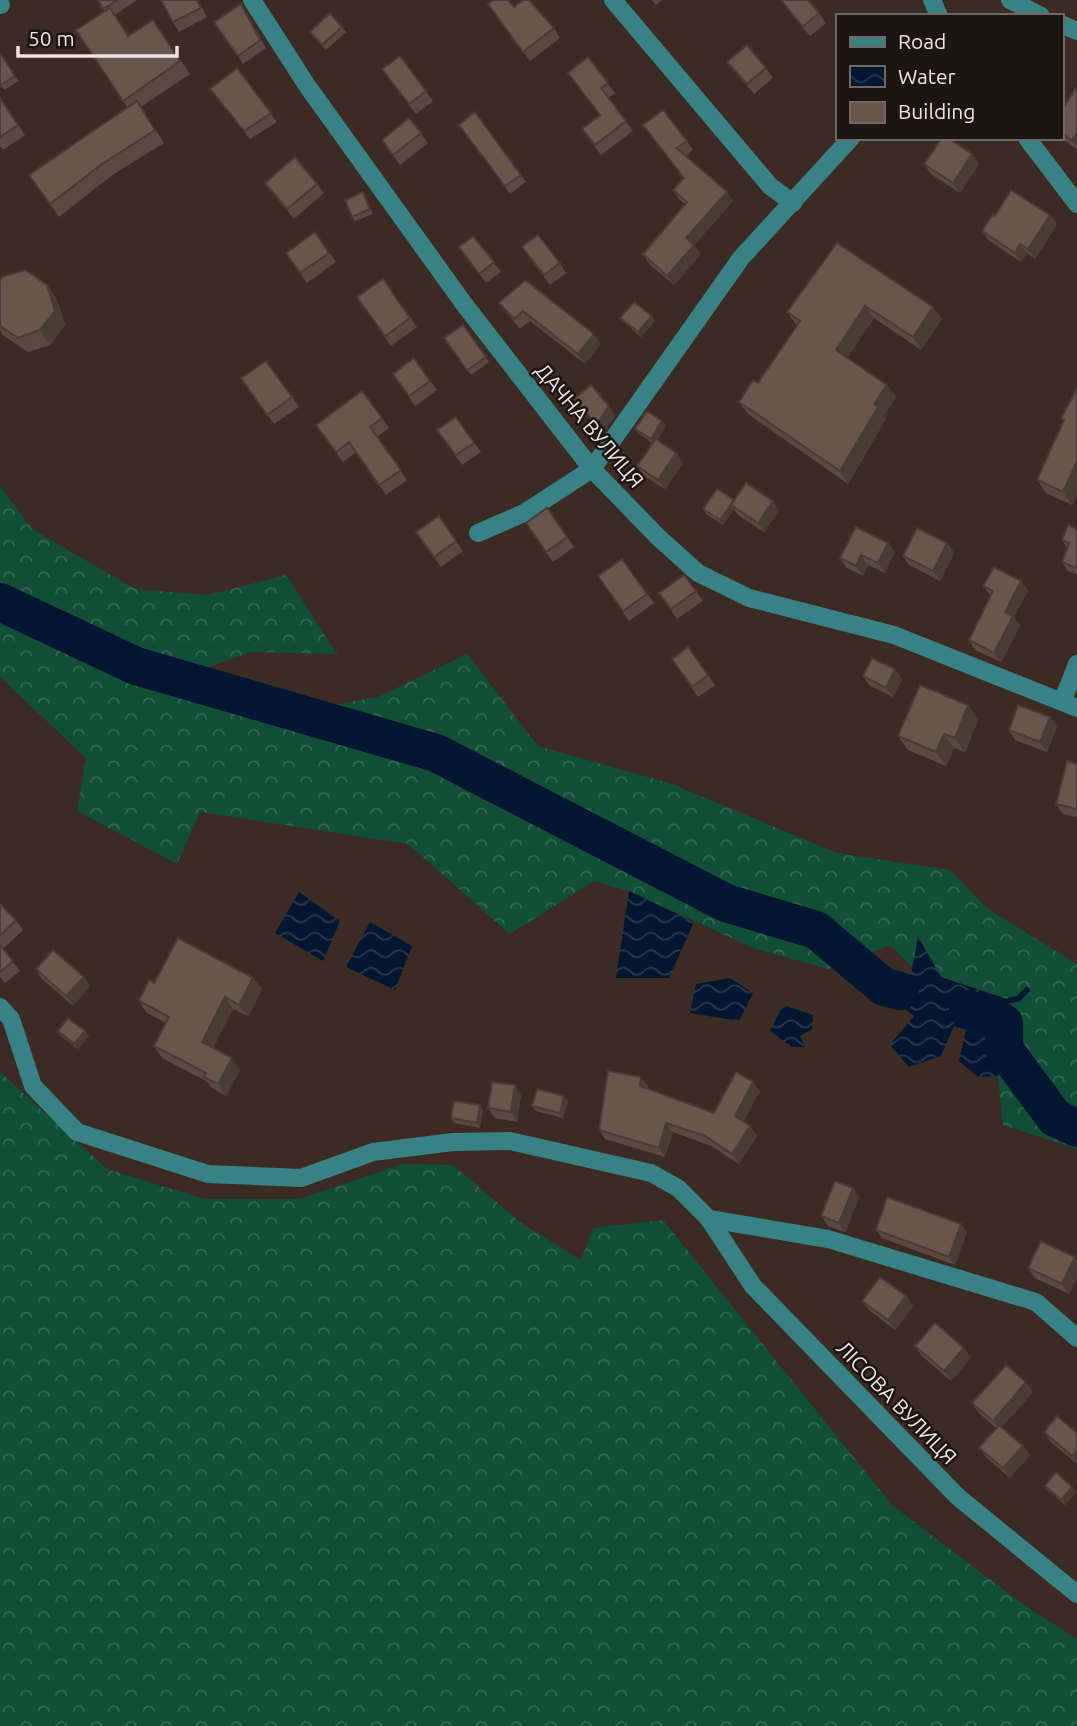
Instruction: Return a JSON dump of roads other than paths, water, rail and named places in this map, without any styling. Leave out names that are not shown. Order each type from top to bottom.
[{"type":"street","name":"ДАЧНА ВУЛИЦЯ","points":[[252,0],[308,87],[464,304],[592,469],[658,537],[698,573],[749,598],[894,635],[1070,704]]},
{"type":"street","points":[[613,0],[770,186],[793,203]]},
{"type":"street","points":[[1010,0],[1033,14]]},
{"type":"street","points":[[478,533],[524,513],[592,469],[741,258],[849,140]]},
{"type":"street","points":[[1029,140],[1077,204]]},
{"type":"street","points":[[1070,704],[1077,664]]},
{"type":"street","name":"ЛІСОВА ВУЛИЦЯ","points":[[0,1007],[11,1018],[33,1086],[77,1132],[208,1174],[301,1178],[373,1152],[453,1142],[510,1141],[651,1174],[678,1188],[709,1219],[753,1286],[949,1488],[1077,1594]]},
{"type":"street","points":[[709,1219],[828,1239],[1036,1302],[1077,1338]]},
{"type":"water","points":[[629,891],[694,922],[669,978],[616,978]]},
{"type":"water","points":[[299,892],[340,921],[323,961],[275,933]]},
{"type":"water","points":[[370,922],[412,946],[395,990],[346,967]]},
{"type":"water","points":[[918,937],[941,977],[1010,1000],[998,1076],[978,1077],[959,1061],[966,1030],[954,1026],[941,1056],[909,1067],[890,1045],[914,1016],[846,965],[870,964],[909,984]]},
{"type":"water","points":[[730,978],[753,993],[739,1021],[690,1013],[696,984]]},
{"type":"water","points":[[783,1005],[813,1015],[812,1029],[800,1036],[805,1047],[792,1047],[770,1031]]},
{"type":"waterway","points":[[0,602],[136,666],[436,753],[726,903],[816,930],[884,987],[900,991]]},
{"type":"waterway","points":[[1010,1000],[1018,999],[1027,990]]},
{"type":"waterway","points":[[968,1009],[1004,1023],[1004,1049],[1055,1118],[1077,1128]]}]
